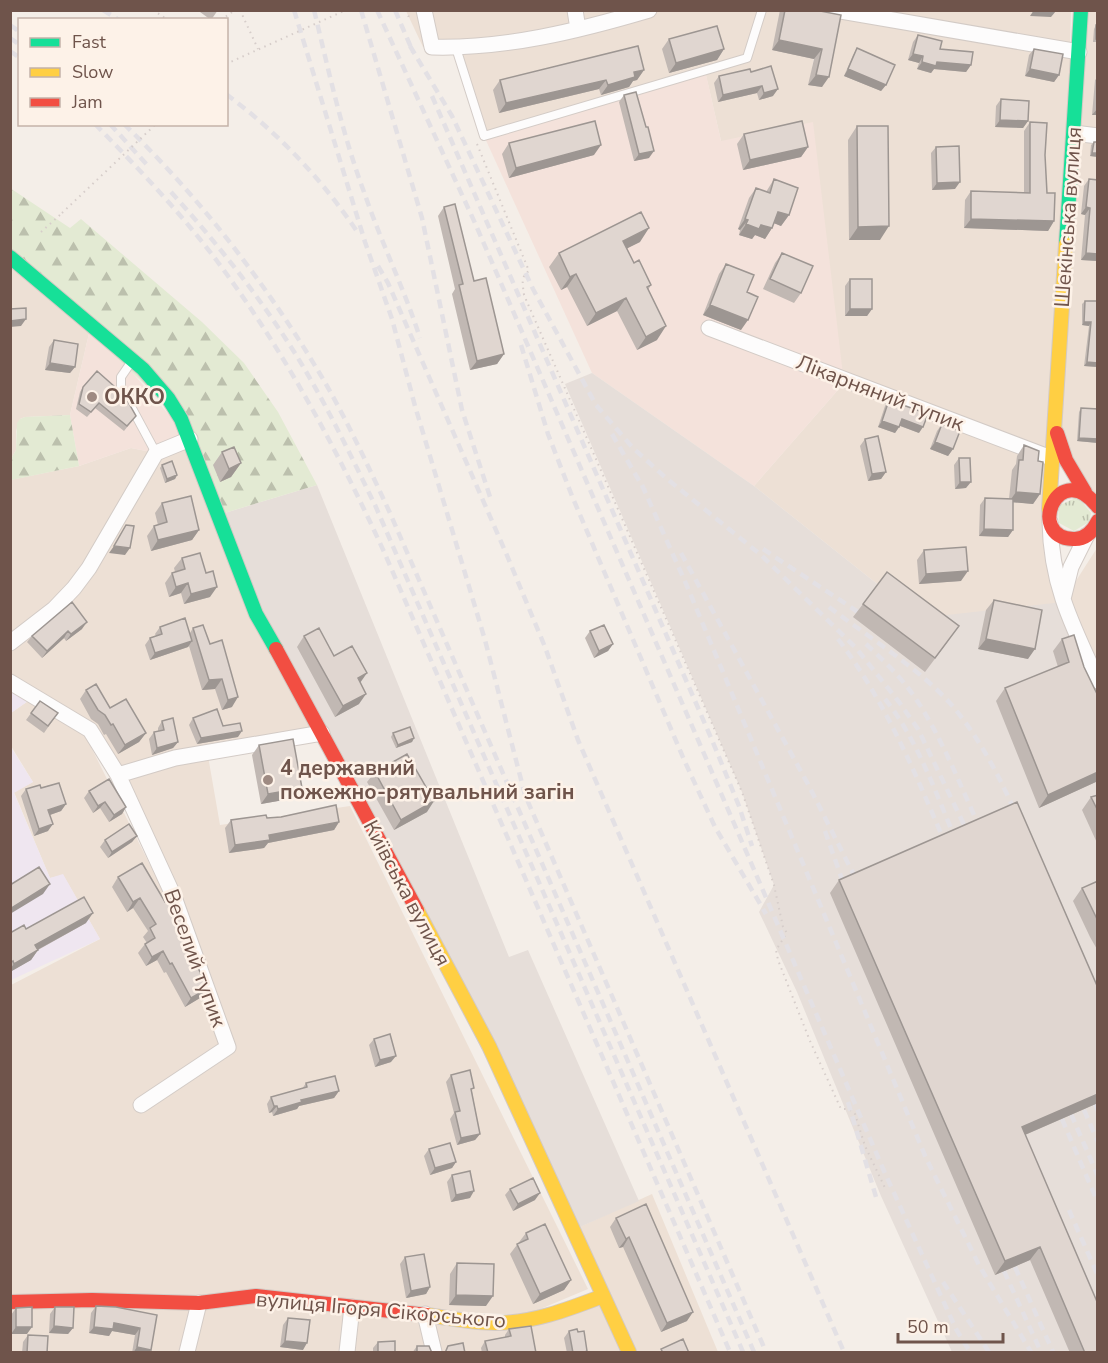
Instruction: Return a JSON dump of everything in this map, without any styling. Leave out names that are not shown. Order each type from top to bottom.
[{"type":"street","points":[[424,10],[432,47],[456,48],[530,40],[578,29],[615,15],[649,10]]},
{"type":"street","points":[[574,10],[578,29]]},
{"type":"street","points":[[835,10],[873,14],[1079,52]]},
{"type":"street","name":"Шекінська вулиця","points":[[1081,10],[1051,458],[1050,515],[1053,562],[1063,602],[1098,681]]},
{"type":"street","points":[[1074,133],[1098,136]]},
{"type":"street","name":"Київська вулиця","points":[[10,257],[153,378],[181,419],[253,607],[489,1046],[628,1353]]},
{"type":"street","name":"Лікарняний тупик","points":[[709,328],[1051,458]]},
{"type":"street","name":"Шекінська вулиця","points":[[1054,424],[1066,460],[1094,501]]},
{"type":"street","points":[[10,643],[54,609],[74,588],[89,568],[156,453],[190,439]]},
{"type":"street","points":[[1094,501],[1079,490],[1066,490],[1055,497],[1050,515],[1057,533],[1068,538],[1075,539],[1094,529]]},
{"type":"street","points":[[1063,602],[1071,567],[1094,529]]},
{"type":"street","points":[[10,682],[90,730],[118,775],[175,758],[322,733]]},
{"type":"street","name":"Веселий тупик","points":[[118,775],[174,897],[228,1047],[141,1105]]},
{"type":"street","name":"вулиця Ігоря Сікорського","points":[[10,1302],[92,1300],[198,1303],[256,1296],[495,1323],[556,1314],[603,1296]]},
{"type":"street","points":[[187,1353],[198,1303]]},
{"type":"street","points":[[347,1353],[352,1307]]},
{"type":"street","points":[[425,1314],[434,1353]]},
{"type":"lane","points":[[456,48],[484,136],[747,58],[762,10]]},
{"type":"lane","points":[[133,360],[122,377],[121,388],[156,453]]},
{"type":"path","points":[[240,10],[258,49]]},
{"type":"path","points":[[228,63],[346,10]]},
{"type":"path","points":[[41,232],[154,126]]},
{"type":"path","points":[[477,142],[529,271],[522,280],[525,295],[742,792],[774,885],[786,933],[776,950],[782,970],[810,1041],[841,1109],[849,1109],[855,1114],[865,1146],[886,1190]]},
{"type":"shaded area","points":[[406,11],[818,11],[820,23],[809,85],[836,14],[1078,52],[1087,11],[1097,11],[1097,503],[1051,458],[1063,601],[1097,548],[1097,681],[920,618],[754,486],[844,383],[721,141],[705,71],[484,136],[456,48],[423,47]]},
{"type":"shaded area","points":[[844,11],[1071,11],[1070,43]]},
{"type":"shaded area","points":[[705,70],[721,141],[813,122],[844,383],[754,486],[592,373],[484,136]]},
{"type":"shaded area","points":[[10,257],[91,325],[70,415],[20,419],[16,431],[16,450],[11,459]]},
{"type":"shaded area","points":[[91,325],[190,439],[156,453],[131,448],[79,466],[70,415]]},
{"type":"shaded area","points":[[592,373],[754,486],[920,618],[1063,602],[1098,681],[1097,1352],[952,1352],[881,1196],[797,992],[759,912],[774,885],[742,792],[565,384]]},
{"type":"shaded area","points":[[190,439],[322,733],[118,775],[90,730],[11,682],[10,480],[79,466],[131,448],[156,453]]},
{"type":"shaded area","points":[[317,485],[509,957],[528,950],[639,1201],[573,1230],[322,733],[218,515]]},
{"type":"shaded area","points":[[10,689],[31,699],[11,713],[10,713]]},
{"type":"shaded area","points":[[31,699],[85,735],[169,903],[125,782],[176,761],[208,756],[220,825],[350,806],[588,1289],[526,1315],[144,1298],[11,1297],[11,985],[100,939],[63,875],[50,878],[14,792],[33,782],[11,746],[11,713]]},
{"type":"shaded area","points":[[10,746],[33,782],[14,793],[50,878],[63,874],[100,939],[11,980]]},
{"type":"shaded area","points":[[652,1194],[718,1352],[11,1352],[10,1302],[256,1296],[495,1323],[603,1296],[573,1230]]},
{"type":"green space","points":[[10,188],[70,228],[81,219],[202,322],[244,363],[278,412],[317,485],[218,515],[181,419],[11,257]]},
{"type":"green space","points":[[70,415],[79,466],[11,480],[11,459],[16,450],[17,423],[20,419]]},
{"type":"green space","points":[[1078,497],[1091,513],[1089,522],[1074,531],[1059,523],[1058,506]]},
{"type":"building","points":[[785,10],[815,10],[841,15],[829,77],[816,75],[822,49],[779,40]]},
{"type":"building","points":[[1096,25],[1098,25],[1098,39],[1096,39]]},
{"type":"building","points":[[717,26],[724,49],[676,63],[669,39]]},
{"type":"building","points":[[918,35],[942,41],[940,49],[973,52],[971,65],[937,62],[936,66],[922,62],[923,56],[913,54]]},
{"type":"building","points":[[638,46],[644,70],[634,72],[635,77],[608,85],[606,80],[506,103],[500,80]]},
{"type":"building","points":[[857,48],[895,65],[886,85],[848,69]]},
{"type":"building","points":[[1034,49],[1063,54],[1059,75],[1030,69]]},
{"type":"building","points":[[771,66],[778,89],[764,93],[762,86],[723,95],[719,76],[750,69],[751,72]]},
{"type":"building","points":[[636,92],[654,151],[639,154],[624,95]]},
{"type":"building","points":[[1001,99],[1029,101],[1028,121],[1000,120]]},
{"type":"building","points":[[595,121],[601,145],[516,168],[509,143]]},
{"type":"building","points":[[802,121],[808,147],[750,160],[744,134]]},
{"type":"building","points":[[1030,122],[1047,123],[1045,155],[1047,193],[1055,193],[1054,221],[971,219],[971,191],[1030,193]]},
{"type":"building","points":[[857,126],[888,126],[889,226],[858,227]]},
{"type":"building","points":[[1094,142],[1098,142],[1098,153],[1092,153]]},
{"type":"building","points":[[959,146],[960,182],[937,183],[936,147]]},
{"type":"building","points":[[774,179],[798,188],[789,215],[778,212],[772,228],[761,225],[759,229],[746,224],[748,220],[745,219],[756,188],[770,193]]},
{"type":"building","points":[[1089,179],[1098,180],[1098,254],[1086,253],[1090,208],[1086,207]]},
{"type":"building","points":[[455,204],[474,281],[486,278],[504,354],[477,361],[459,285],[463,284],[444,207]]},
{"type":"building","points":[[641,212],[649,228],[623,241],[634,263],[639,260],[651,285],[647,287],[666,326],[646,337],[626,298],[596,313],[576,274],[570,277],[559,253]]},
{"type":"building","points":[[782,253],[813,266],[801,293],[770,279]]},
{"type":"building","points":[[726,264],[754,275],[747,292],[758,297],[748,320],[710,305]]},
{"type":"building","points":[[850,279],[872,279],[872,309],[850,309]]},
{"type":"building","points":[[1085,301],[1098,301],[1098,363],[1087,362],[1091,322],[1084,322]]},
{"type":"building","points":[[26,308],[26,319],[10,321],[10,309]]},
{"type":"building","points":[[54,340],[78,344],[75,367],[50,363]]},
{"type":"building","points":[[97,371],[124,395],[136,416],[127,426],[99,403],[91,412],[79,404],[83,387]]},
{"type":"building","points":[[889,400],[928,414],[923,427],[902,419],[899,427],[882,421]]},
{"type":"building","points":[[1081,408],[1098,409],[1098,439],[1079,438]]},
{"type":"building","points":[[942,424],[960,431],[953,449],[935,442]]},
{"type":"building","points":[[878,436],[886,472],[872,474],[865,439]]},
{"type":"building","points":[[1024,445],[1039,451],[1038,461],[1043,462],[1040,494],[1016,492],[1019,460],[1023,460]]},
{"type":"building","points":[[234,447],[241,463],[229,469],[222,452]]},
{"type":"building","points":[[959,458],[970,458],[971,482],[960,482]]},
{"type":"building","points":[[172,461],[177,475],[167,479],[162,465]]},
{"type":"building","points":[[191,496],[199,530],[158,540],[154,526],[167,522],[162,503]]},
{"type":"building","points":[[985,498],[1013,499],[1013,530],[984,529]]},
{"type":"building","points":[[126,525],[134,526],[130,548],[114,546]]},
{"type":"building","points":[[966,547],[968,571],[926,574],[924,550]]},
{"type":"building","points":[[200,553],[206,573],[213,571],[217,587],[191,594],[188,583],[176,587],[172,573],[185,569],[182,558]]},
{"type":"building","points":[[887,572],[959,626],[935,658],[863,604]]},
{"type":"building","points":[[994,600],[1042,610],[1035,649],[986,639]]},
{"type":"building","points":[[72,602],[87,622],[71,634],[68,631],[47,651],[32,636]]},
{"type":"building","points":[[185,618],[192,641],[155,653],[150,638],[162,634],[160,627]]},
{"type":"building","points":[[203,625],[210,644],[222,640],[238,697],[228,700],[222,679],[209,680],[193,628]]},
{"type":"building","points":[[604,625],[613,644],[599,651],[590,631]]},
{"type":"building","points":[[319,628],[334,656],[352,646],[367,673],[358,678],[366,694],[343,706],[304,636]]},
{"type":"building","points":[[1074,635],[1084,667],[1098,696],[1098,772],[1048,795],[1005,688],[1069,662],[1062,639]]},
{"type":"building","points":[[96,684],[110,708],[126,699],[146,733],[125,745],[113,724],[111,725],[105,715],[98,710],[86,690]]},
{"type":"building","points":[[40,701],[58,713],[48,726],[31,713]]},
{"type":"building","points":[[217,709],[223,726],[240,723],[242,731],[201,738],[193,718]]},
{"type":"building","points":[[173,718],[178,742],[157,748],[154,732],[164,730],[162,721]]},
{"type":"building","points":[[410,727],[414,738],[398,745],[393,733]]},
{"type":"building","points":[[293,739],[302,788],[268,794],[259,745]]},
{"type":"building","points":[[407,754],[434,801],[401,820],[375,772]]},
{"type":"building","points":[[109,779],[126,807],[114,815],[105,802],[98,806],[89,791]]},
{"type":"building","points":[[59,783],[66,804],[48,810],[53,824],[39,829],[26,789]]},
{"type":"building","points":[[1098,795],[1098,811],[1091,797]]},
{"type":"building","points":[[1017,802],[1098,988],[1098,1094],[1022,1127],[1098,1304],[1098,1353],[1085,1353],[1040,1247],[1005,1261],[839,880]]},
{"type":"building","points":[[336,805],[339,822],[269,835],[270,840],[235,845],[231,820],[266,815],[267,818],[281,817]]},
{"type":"building","points":[[129,824],[137,836],[112,852],[105,840]]},
{"type":"building","points":[[142,863],[165,902],[173,897],[189,940],[187,941],[207,989],[191,998],[163,951],[152,957],[145,944],[155,938],[150,928],[156,924],[140,898],[133,902],[118,877]]},
{"type":"building","points":[[39,867],[50,884],[10,909],[10,885]]},
{"type":"building","points":[[1098,881],[1098,921],[1082,888]]},
{"type":"building","points":[[84,897],[93,913],[35,945],[38,950],[14,964],[13,961],[10,963],[10,933],[24,925],[26,929]]},
{"type":"building","points":[[390,1034],[396,1056],[380,1060],[374,1039]]},
{"type":"building","points":[[470,1070],[474,1088],[471,1089],[480,1134],[461,1138],[455,1112],[460,1111],[451,1075]]},
{"type":"building","points":[[335,1076],[339,1091],[301,1100],[302,1102],[278,1109],[274,1106],[271,1097],[307,1087],[306,1083]]},
{"type":"building","points":[[450,1143],[456,1162],[435,1168],[429,1149]]},
{"type":"building","points":[[470,1171],[474,1191],[456,1195],[452,1175]]},
{"type":"building","points":[[533,1178],[540,1193],[518,1204],[510,1189]]},
{"type":"building","points":[[646,1204],[693,1312],[667,1323],[629,1237],[626,1239],[616,1218]]},
{"type":"building","points":[[545,1224],[571,1280],[540,1294],[517,1244],[528,1239],[526,1233]]},
{"type":"building","points":[[424,1254],[430,1287],[411,1291],[405,1257]]},
{"type":"building","points":[[457,1263],[494,1264],[493,1296],[456,1295]]},
{"type":"building","points":[[96,1306],[116,1307],[157,1315],[151,1350],[137,1347],[140,1328],[114,1323],[113,1329],[94,1327]]},
{"type":"building","points":[[32,1307],[32,1327],[16,1327],[16,1308]]},
{"type":"building","points":[[55,1307],[74,1307],[73,1328],[54,1326]]},
{"type":"building","points":[[288,1318],[310,1320],[307,1343],[285,1341]]},
{"type":"building","points":[[531,1326],[536,1353],[488,1353],[485,1341],[511,1336],[509,1329]]},
{"type":"building","points":[[577,1329],[578,1332],[584,1331],[587,1351],[583,1353],[573,1353],[569,1331]]},
{"type":"building","points":[[28,1335],[48,1336],[47,1353],[27,1353]]},
{"type":"building","points":[[683,1339],[689,1353],[663,1353],[661,1349]]},
{"type":"building","points":[[395,1341],[395,1353],[378,1353],[378,1342]]},
{"type":"building","points":[[463,1343],[465,1353],[445,1353],[448,1346]]},
{"type":"building","points":[[417,1346],[429,1346],[432,1353],[417,1353]]},
{"type":"railway","points":[[103,10],[116,18]]},
{"type":"railway","points":[[294,10],[365,242],[392,319],[415,406],[485,640],[525,795],[766,1352]]},
{"type":"railway","points":[[314,10],[336,102],[356,170],[420,338]]},
{"type":"railway","points":[[361,10],[422,218],[462,410],[491,500]]},
{"type":"railway","points":[[377,10],[475,223],[884,1171],[956,1329],[970,1352]]},
{"type":"railway","points":[[395,10],[413,52]]},
{"type":"railway","points":[[10,25],[18,31]]},
{"type":"railway","points":[[10,38],[18,44]]},
{"type":"railway","points":[[410,46],[452,116],[533,289],[596,405],[633,448],[666,478],[761,555],[856,648],[918,729],[968,833]]},
{"type":"railway","points":[[10,51],[18,57]]},
{"type":"railway","points":[[228,96],[297,156],[356,230]]},
{"type":"railway","points":[[432,96],[712,740],[739,806],[752,846]]},
{"type":"railway","points":[[97,126],[143,174],[217,261],[242,295],[288,367],[329,440],[385,554],[730,1352]]},
{"type":"railway","points":[[112,126],[149,167]]},
{"type":"railway","points":[[126,126],[180,182],[256,277],[302,344],[350,428],[390,513],[754,1352]]},
{"type":"railway","points":[[171,192],[234,267],[278,327],[314,385],[375,505],[743,1352]]},
{"type":"railway","points":[[378,266],[388,283],[506,553],[545,647],[578,740],[844,1352]]},
{"type":"railway","points":[[521,345],[548,434],[572,496],[685,762],[715,827],[766,914]]},
{"type":"railway","points":[[612,434],[645,491]]},
{"type":"railway","points":[[642,485],[687,586],[926,1158],[980,1267],[1031,1352]]},
{"type":"railway","points":[[763,549],[858,612]]},
{"type":"railway","points":[[681,553],[809,786],[857,881]]},
{"type":"railway","points":[[829,607],[907,665],[937,689],[949,702],[970,729],[988,758],[1019,821]]},
{"type":"railway","points":[[838,639],[885,712],[945,843]]},
{"type":"railway","points":[[866,644],[886,663],[916,699],[950,762],[980,828]]},
{"type":"railway","points":[[885,699],[916,748],[955,838]]},
{"type":"railway","points":[[825,831],[844,885]]},
{"type":"railway","points":[[848,1102],[876,1197]]},
{"type":"railway","points":[[1095,1104],[1098,1111]]},
{"type":"railway","points":[[1084,1110],[1098,1142]]},
{"type":"railway","points":[[1071,1114],[1098,1176]]},
{"type":"railway","points":[[1062,1119],[1098,1203]]},
{"type":"railway","points":[[1069,1210],[1098,1276]]},
{"type":"railway","points":[[1015,1267],[1053,1352]]},
{"type":"railway","points":[[1004,1271],[1041,1352]]},
{"type":"railway","points":[[943,1282],[989,1352]]},
{"type":"traffic: fast","points":[[1066,244],[1081,10]]},
{"type":"traffic: fast","points":[[10,257],[143,369],[168,398],[181,419],[256,614],[276,649]]},
{"type":"traffic: slow","points":[[1049,509],[1066,244]]},
{"type":"traffic: slow","points":[[417,910],[489,1046],[629,1352]]},
{"type":"traffic: slow","points":[[427,1315],[479,1322],[524,1321],[603,1296]]},
{"type":"traffic: jam","points":[[1057,433],[1066,460],[1085,492]]},
{"type":"traffic: jam","points":[[1098,507],[1084,494],[1071,490],[1060,494],[1053,503],[1050,515],[1051,526],[1059,535],[1073,539],[1088,534],[1098,521]]},
{"type":"traffic: jam","points":[[276,649],[417,910]]},
{"type":"traffic: jam","points":[[10,1302],[92,1300],[199,1303],[256,1296],[427,1315]]},
{"type":"place","name":"ОККО","points":[[92,397]]},
{"type":"place","name":"4 державний пожежно-рятувальний загін","points":[[268,780]]}]
